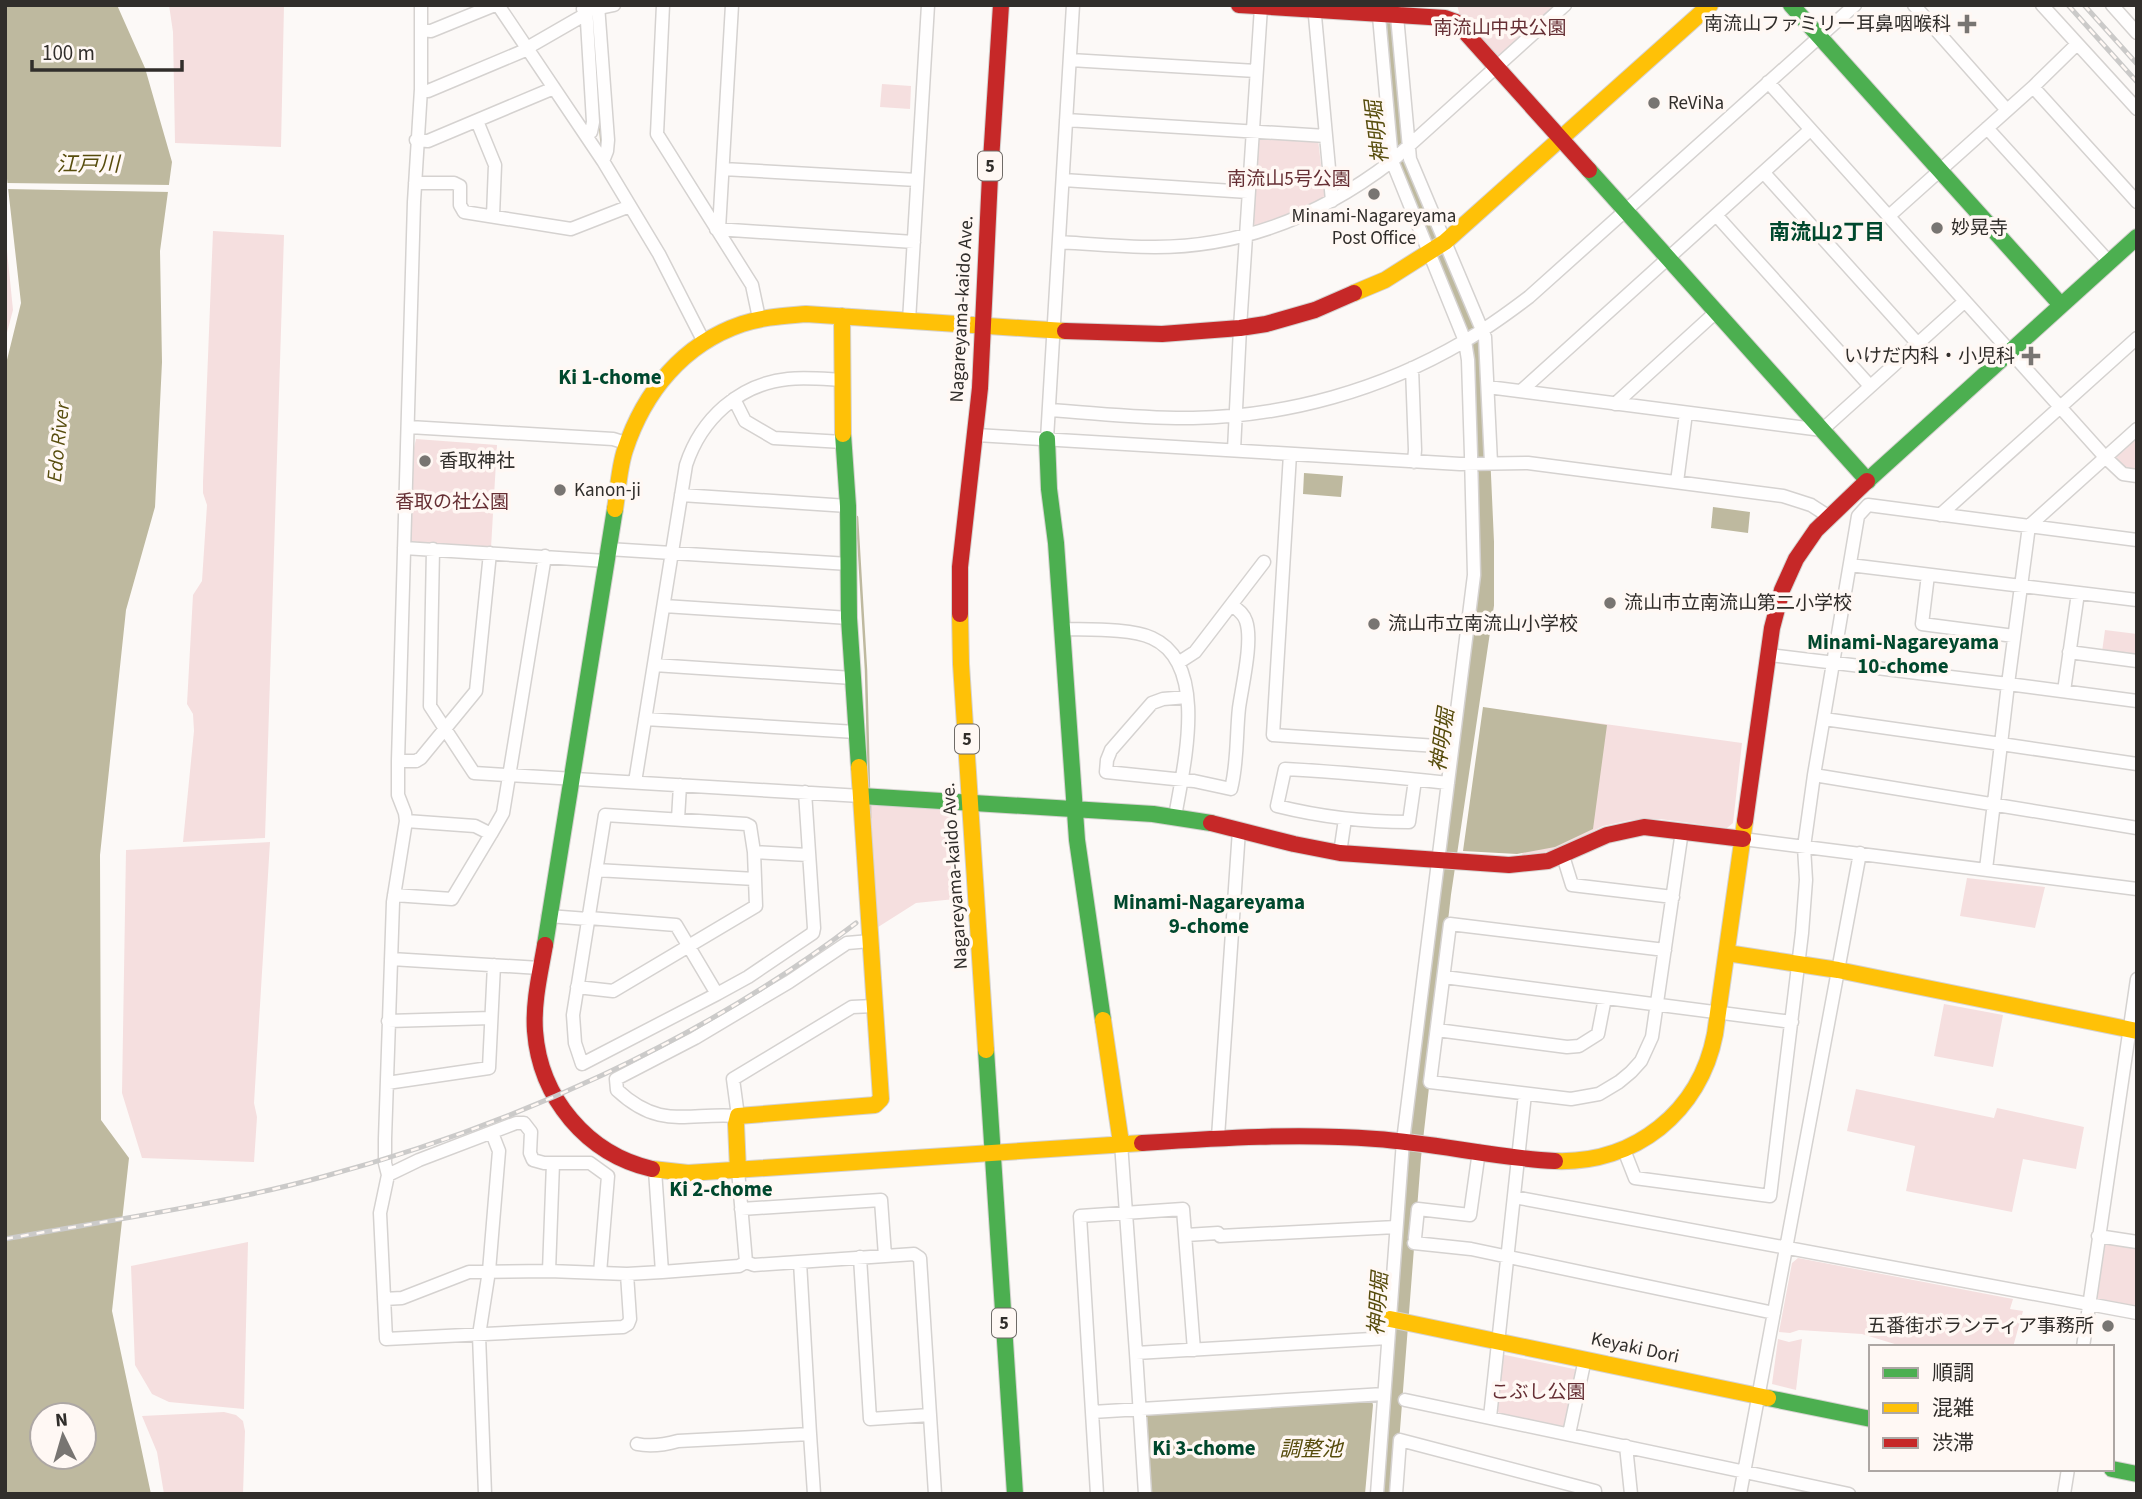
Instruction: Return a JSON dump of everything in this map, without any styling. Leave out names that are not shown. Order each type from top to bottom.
[{"type":"street","points":[[421,5],[421,89],[416,140],[398,761],[398,795],[406,821],[394,895],[388,1021],[385,1163],[388,1175],[380,1213],[386,1339],[622,1326],[628,1324],[630,1318],[627,1274]]},
{"type":"street","points":[[421,30],[431,31],[497,5],[603,161],[659,254],[704,342]]},
{"type":"street","points":[[421,89],[428,91],[528,49],[589,8],[614,5]]},
{"type":"street","points":[[663,5],[657,134],[752,285],[760,318]]},
{"type":"street","points":[[718,229],[732,5]]},
{"type":"street","points":[[909,321],[928,5]]},
{"type":"street","name":"Nagareyama-kaido Ave.","points":[[1001,5],[976,435],[962,536],[959,603],[1015,1494]]},
{"type":"street","points":[[1073,5],[1047,439],[1049,489],[1056,542],[1077,839],[1121,1143],[1128,1212],[1145,1494]]},
{"type":"street","points":[[1239,5],[1450,12],[1456,22],[1868,481]]},
{"type":"street","points":[[1059,242],[1154,247],[1206,243],[1246,235],[1299,217],[1332,201],[1392,161],[1564,5]]},
{"type":"street","points":[[1710,5],[1438,248],[1385,280],[1338,302],[1291,317],[1240,328],[1162,334],[1053,331],[790,314],[760,318],[731,328],[704,342],[679,361],[652,390],[626,443],[540,968],[533,1027],[537,1054],[550,1089],[564,1113],[579,1130],[599,1147],[627,1161],[655,1170],[688,1173],[1218,1137],[1304,1136],[1410,1142],[1518,1157],[1577,1161],[1624,1150],[1656,1132],[1678,1113],[1694,1092],[1711,1054],[1775,612],[1786,578],[1802,547],[1828,516],[2137,237]]},
{"type":"street","points":[[1791,5],[2061,305]]},
{"type":"street","points":[[1049,410],[1190,418],[1261,413],[1337,396],[1370,386],[1412,368],[1465,341],[1529,297],[1855,5]]},
{"type":"street","points":[[2042,5],[2137,109]]},
{"type":"street","points":[[1914,6],[2006,109]]},
{"type":"street","points":[[1234,450],[1261,7]]},
{"type":"street","points":[[1314,7],[1332,201]]},
{"type":"street","points":[[2117,7],[2137,33]]},
{"type":"street","points":[[586,134],[591,132],[593,122],[589,8]]},
{"type":"street","points":[[589,8],[608,140],[603,161]]},
{"type":"street","points":[[1388,12],[1410,159],[1465,341],[1481,464]]},
{"type":"street","points":[[1377,1494],[1388,1338],[1397,1321],[1396,1227],[1410,1142],[1445,860],[1448,783],[1474,575],[1488,387],[1485,337],[1392,161],[1388,12]]},
{"type":"street","points":[[1889,216],[2077,44]]},
{"type":"street","points":[[1070,60],[1256,71]]},
{"type":"street","points":[[1768,82],[2105,457],[2123,474],[2137,476]]},
{"type":"street","points":[[2033,87],[2137,202]]},
{"type":"street","points":[[416,140],[428,141],[554,88]]},
{"type":"street","points":[[1066,120],[1326,136]]},
{"type":"street","points":[[477,121],[495,165],[493,216]]},
{"type":"street","points":[[1987,128],[2109,262]]},
{"type":"street","points":[[1521,391],[1810,130]]},
{"type":"street","points":[[723,169],[917,180]]},
{"type":"street","points":[[1764,173],[1918,344]]},
{"type":"street","points":[[1063,180],[1248,192]]},
{"type":"street","points":[[415,183],[454,183],[460,186],[460,205],[464,212],[571,229],[630,206]]},
{"type":"street","points":[[1716,215],[1870,386]]},
{"type":"street","points":[[718,229],[914,242]]},
{"type":"street","points":[[1488,387],[1822,430],[1965,301]]},
{"type":"street","points":[[1615,404],[1716,312]]},
{"type":"street","points":[[842,316],[849,618],[881,1099],[875,1105],[693,1118],[650,1112],[617,1090],[616,1079],[733,1016],[847,943],[870,941]]},
{"type":"street","points":[[1940,514],[2137,338]]},
{"type":"street","points":[[1412,368],[1414,461]]},
{"type":"street","points":[[635,782],[686,465],[696,440],[713,417],[734,399],[756,386],[799,378],[842,380]]},
{"type":"street","points":[[734,399],[745,421],[774,438],[843,442]]},
{"type":"street","points":[[1677,482],[1686,413]]},
{"type":"street","points":[[409,427],[613,439],[626,443]]},
{"type":"street","points":[[1986,869],[2029,526],[2137,429]]},
{"type":"street","points":[[976,435],[1414,461],[1528,463],[1791,498],[1811,505],[1828,516]]},
{"type":"street","points":[[1290,454],[1273,736],[1452,747]]},
{"type":"street","points":[[681,495],[848,506]]},
{"type":"street","points":[[1624,1150],[1635,1178],[1770,1196],[1798,963],[1806,880],[1804,847],[1858,516],[1868,505],[2137,540]]},
{"type":"street","points":[[404,548],[545,556],[673,553],[849,564]]},
{"type":"street","points":[[433,550],[430,706],[474,773],[1175,817],[1340,853],[1521,865],[1563,856],[1598,838],[1644,827],[2137,889]]},
{"type":"street","points":[[398,761],[416,761],[421,758],[476,691],[489,553]]},
{"type":"street","points":[[394,895],[452,899],[503,813],[545,556]]},
{"type":"street","points":[[1178,663],[1195,652],[1264,562]]},
{"type":"street","points":[[1850,565],[2137,600]]},
{"type":"street","points":[[1928,575],[1922,624],[2014,636]]},
{"type":"street","points":[[2064,691],[2078,593]]},
{"type":"street","points":[[1187,697],[1152,703],[1111,750],[1106,772],[1181,779],[1231,789],[1237,766],[1239,708],[1246,668],[1247,629],[1247,621],[1242,613],[1232,605]]},
{"type":"street","points":[[664,606],[849,618]]},
{"type":"street","points":[[1061,629],[1140,634],[1164,645],[1178,663],[1184,677],[1188,727],[1175,817]]},
{"type":"street","points":[[2070,652],[2137,661]]},
{"type":"street","points":[[1770,654],[2137,701]]},
{"type":"street","points":[[654,665],[853,678]]},
{"type":"street","points":[[645,719],[856,732]]},
{"type":"street","points":[[1824,719],[2137,764]]},
{"type":"street","points":[[1415,779],[1409,821],[1372,822],[1345,819],[1277,806],[1285,769],[1415,779],[1448,783]]},
{"type":"street","points":[[1814,775],[2137,828]]},
{"type":"street","points":[[678,819],[680,785]]},
{"type":"street","points":[[577,987],[613,991],[756,906],[752,829],[746,824],[605,815],[577,987],[572,1024],[582,1064],[717,995],[808,938],[814,928],[805,792]]},
{"type":"street","points":[[1340,853],[1345,819]]},
{"type":"street","points":[[406,821],[475,826],[491,834]]},
{"type":"street","points":[[1218,1137],[1240,830]]},
{"type":"street","points":[[1665,950],[1450,924],[1430,1082],[1559,1099],[1584,1098],[1599,1094],[1619,1082],[1641,1061],[1652,1037],[1658,1004],[1682,831]]},
{"type":"street","points":[[754,852],[808,855]]},
{"type":"street","points":[[1740,1494],[1860,853]]},
{"type":"street","points":[[1563,856],[1572,885],[1673,897]]},
{"type":"street","points":[[596,870],[755,879]]},
{"type":"street","points":[[548,916],[676,925],[717,995]]},
{"type":"street","points":[[1727,953],[1838,970],[2132,1031]]},
{"type":"street","points":[[391,959],[540,968]]},
{"type":"street","points":[[387,1083],[489,1068],[494,965]]},
{"type":"street","points":[[1444,977],[1792,1022]]},
{"type":"street","points":[[2083,1345],[2098,1236],[2132,1031],[2137,979]]},
{"type":"street","points":[[1437,1030],[1567,1047],[1579,1046],[1598,1034],[1605,998]]},
{"type":"street","points":[[746,1262],[738,1170],[738,1116],[733,1079],[852,1007],[874,1006]]},
{"type":"street","points":[[388,1021],[491,1018]]},
{"type":"street","points":[[1490,1417],[1525,1094]]},
{"type":"street","points":[[388,1175],[419,1160],[516,1123],[524,1124],[531,1132],[530,1153],[533,1160],[590,1163],[608,1176],[600,1273]]},
{"type":"street","points":[[485,1494],[479,1335],[489,1271],[499,1151],[492,1133]]},
{"type":"street","points":[[1479,1151],[1470,1215],[1418,1209],[1415,1241],[1471,1249],[1774,1313]]},
{"type":"street","points":[[548,1271],[553,1163]]},
{"type":"street","points":[[655,1170],[662,1272]]},
{"type":"street","points":[[1514,1197],[2137,1313]]},
{"type":"street","points":[[741,1209],[881,1200],[885,1255]]},
{"type":"street","points":[[1097,1494],[1080,1216],[1183,1209],[1194,1350]]},
{"type":"street","points":[[1186,1235],[1218,1233],[1220,1236],[1396,1227]]},
{"type":"street","points":[[2098,1236],[2137,1242]]},
{"type":"street","points":[[746,1262],[754,1265],[914,1254],[920,1258],[935,1494]]},
{"type":"street","points":[[860,1257],[870,1419],[930,1415]]},
{"type":"street","points":[[384,1299],[402,1298],[469,1272],[627,1274],[739,1266],[746,1262]]},
{"type":"street","points":[[800,1262],[814,1494]]},
{"type":"street","name":"Keyaki Dori","points":[[1397,1321],[1869,1419]]},
{"type":"street","points":[[1136,1353],[1388,1338]]},
{"type":"street","points":[[1569,1434],[1585,1359]]},
{"type":"street","points":[[1092,1412],[1384,1394]]},
{"type":"street","points":[[1405,1400],[1849,1494]]},
{"type":"street","points":[[637,1444],[665,1445],[678,1441],[810,1434]]},
{"type":"street","points":[[1396,1494],[1400,1440],[1595,1491],[1595,1494]]},
{"type":"street","points":[[1626,1446],[1631,1494]]},
{"type":"street","points":[[2114,1469],[2137,1474]]},
{"type":"street","points":[[2064,1494],[2068,1471]]},
{"type":"green space","points":[[169,5],[284,5],[281,147],[175,143],[173,32]]},
{"type":"green space","name":"南流山中央公園","points":[[1457,5],[1557,5],[1503,55],[1495,55],[1460,16]]},
{"type":"green space","points":[[882,84],[911,86],[910,109],[880,107]]},
{"type":"green space","name":"南流山5号公園","points":[[1257,136],[1318,139],[1325,200],[1259,228],[1252,223]]},
{"type":"green space","points":[[5,231],[13,310],[5,340]]},
{"type":"green space","points":[[213,231],[284,235],[265,838],[183,842],[194,731],[193,714],[187,704],[193,595],[202,581],[207,505],[203,482]]},
{"type":"green space","points":[[2137,434],[2137,470],[2127,469],[2116,463],[2114,453]]},
{"type":"green space","name":"香取の社公園","points":[[416,439],[497,445],[491,548],[408,543],[411,460]]},
{"type":"green space","points":[[2105,630],[2137,634],[2137,656],[2102,652]]},
{"type":"green space","points":[[1540,715],[1742,743],[1733,823],[1727,828],[1660,819],[1631,820],[1603,826],[1555,850],[1522,856]]},
{"type":"green space","points":[[871,805],[952,809],[955,899],[916,903],[875,929],[867,809]]},
{"type":"green space","points":[[270,842],[254,1103],[257,1117],[254,1162],[142,1158],[122,1093],[126,850]]},
{"type":"green space","points":[[1967,878],[2045,887],[2035,928],[1960,916]]},
{"type":"green space","points":[[1944,1004],[2003,1015],[1993,1067],[1934,1056]]},
{"type":"green space","points":[[1856,1089],[1994,1118],[1997,1108],[2084,1127],[2076,1169],[2023,1159],[2012,1212],[1906,1191],[1915,1146],[1847,1131]]},
{"type":"green space","points":[[248,1242],[244,1409],[169,1402],[152,1394],[135,1365],[131,1266]]},
{"type":"green space","points":[[2104,1242],[2137,1247],[2137,1309],[2095,1301]]},
{"type":"green space","points":[[1798,1258],[2013,1299],[2010,1309],[2023,1311],[2014,1345],[1898,1345],[1862,1334],[1799,1330],[1779,1332],[1792,1263]]},
{"type":"green space","points":[[1778,1339],[1789,1342],[1802,1339],[1796,1390],[1772,1384]]},
{"type":"green space","name":"こぶし公園","points":[[1500,1354],[1579,1370],[1565,1425],[1559,1428],[1499,1413],[1495,1409]]},
{"type":"green space","points":[[224,1412],[236,1415],[243,1421],[243,1494],[164,1494],[157,1452],[142,1416]]},
{"type":"water","name":"江戸川","points":[[5,5],[117,5],[145,68],[172,162],[160,251],[162,362],[155,507],[126,610],[100,855],[101,1120],[129,1158],[112,1311],[151,1494],[5,1494],[5,368],[21,303],[5,161]]},
{"type":"water","points":[[1304,473],[1343,476],[1341,497],[1303,494]]},
{"type":"water","points":[[1713,507],[1750,512],[1748,533],[1711,528]]},
{"type":"water","points":[[1483,707],[1607,725],[1593,829],[1555,847],[1517,854],[1463,851]]},
{"type":"water","name":"調整池","points":[[1372,1401],[1365,1494],[1150,1494],[1145,1416],[1148,1413]]},
{"type":"pier","points":[[5,183],[172,185],[171,192],[5,189]]},
{"type":"waterway","name":"神明堀","points":[[1386,5],[1402,167],[1476,342],[1485,542],[1485,605],[1442,894],[1412,1157],[1386,1494]]},
{"type":"waterway","points":[[597,92],[602,149]]},
{"type":"waterway","points":[[857,517],[866,670],[869,790]]},
{"type":"waterway","points":[[870,804],[870,818]]},
{"type":"railway","points":[[2068,5],[2137,82]]},
{"type":"railway","points":[[2084,5],[2137,64]]},
{"type":"railway","points":[[5,1239],[283,1187],[392,1157],[463,1133],[601,1076],[669,1042],[797,966],[856,923]]},
{"type":"traffic: fast","points":[[1791,5],[2061,305]]},
{"type":"traffic: fast","points":[[1589,170],[1868,481]]},
{"type":"traffic: fast","points":[[1867,481],[2137,237]]},
{"type":"traffic: fast","points":[[843,434],[848,506],[849,618],[859,767]]},
{"type":"traffic: fast","points":[[1047,439],[1077,840],[1103,1020]]},
{"type":"traffic: fast","points":[[545,945],[615,509]]},
{"type":"traffic: fast","points":[[861,796],[1153,814],[1211,823]]},
{"type":"traffic: fast","points":[[986,1050],[1015,1494]]},
{"type":"traffic: fast","points":[[1768,1398],[1869,1419]]},
{"type":"traffic: fast","points":[[2114,1469],[2137,1474]]},
{"type":"traffic: slow","points":[[1354,293],[1385,280],[1445,242],[1710,5]]},
{"type":"traffic: slow","points":[[615,509],[625,450],[633,429],[655,390],[684,357],[721,333],[742,324],[766,318],[806,314],[1065,331]]},
{"type":"traffic: slow","points":[[842,316],[843,434]]},
{"type":"traffic: slow","points":[[960,614],[986,1050]]},
{"type":"traffic: slow","points":[[738,1170],[738,1116],[875,1105],[881,1099],[859,767]]},
{"type":"traffic: slow","points":[[1555,1161],[1584,1160],[1637,1143],[1659,1128],[1679,1109],[1695,1087],[1707,1062],[1715,1034],[1745,821]]},
{"type":"traffic: slow","points":[[1727,953],[1838,970],[2137,1031]]},
{"type":"traffic: slow","points":[[1103,1020],[1121,1143]]},
{"type":"traffic: slow","points":[[652,1169],[688,1173],[1142,1143]]},
{"type":"traffic: slow","points":[[1390,1319],[1768,1398]]},
{"type":"traffic: jam","points":[[960,614],[960,567],[980,388],[1001,5]]},
{"type":"traffic: jam","points":[[1239,5],[1445,18],[1456,22],[1589,170]]},
{"type":"traffic: jam","points":[[1065,331],[1162,334],[1240,328],[1266,324],[1315,310],[1354,293]]},
{"type":"traffic: jam","points":[[1745,821],[1772,628],[1782,590],[1796,559],[1816,530],[1867,481]]},
{"type":"traffic: jam","points":[[1211,823],[1340,853],[1509,865],[1548,861],[1607,835],[1644,827],[1743,839]]},
{"type":"traffic: jam","points":[[545,945],[537,988],[535,1031],[546,1079],[571,1120],[588,1136],[607,1151],[652,1169]]},
{"type":"traffic: jam","points":[[1142,1143],[1259,1137],[1347,1137],[1555,1161]]},
{"type":"place","name":"南流山ファミリー耳鼻咽喉科","points":[[1967,24]]},
{"type":"place","name":"ReViNa","points":[[1654,103]]},
{"type":"place","name":"Minami-Nagareyama Post Office","points":[[1374,194]]},
{"type":"place","name":"妙晃寺","points":[[1937,228]]},
{"type":"place","name":"いけだ内科・小児科","points":[[2031,356]]},
{"type":"place","name":"香取神社","points":[[425,461]]},
{"type":"place","name":"Kanon-ji","points":[[560,490]]},
{"type":"place","name":"流山市立南流山第二小学校","points":[[1610,603]]},
{"type":"place","name":"流山市立南流山小学校","points":[[1374,624]]},
{"type":"place","name":"五番街ボランティア事務所","points":[[2108,1326]]},
{"type":"district","name":"南流山2丁目","points":[[1827,232]]},
{"type":"district","name":"Ki 1-chome","points":[[610,377]]},
{"type":"district","name":"Minami-Nagareyama 10-chome","points":[[1903,654]]},
{"type":"district","name":"Minami-Nagareyama 9-chome","points":[[1209,914]]},
{"type":"district","name":"Ki 2-chome","points":[[721,1189]]},
{"type":"district","name":"Ki 3-chome","points":[[1204,1448]]},
{"type":"water label","name":"Edo River","points":[[58,442]]}]
